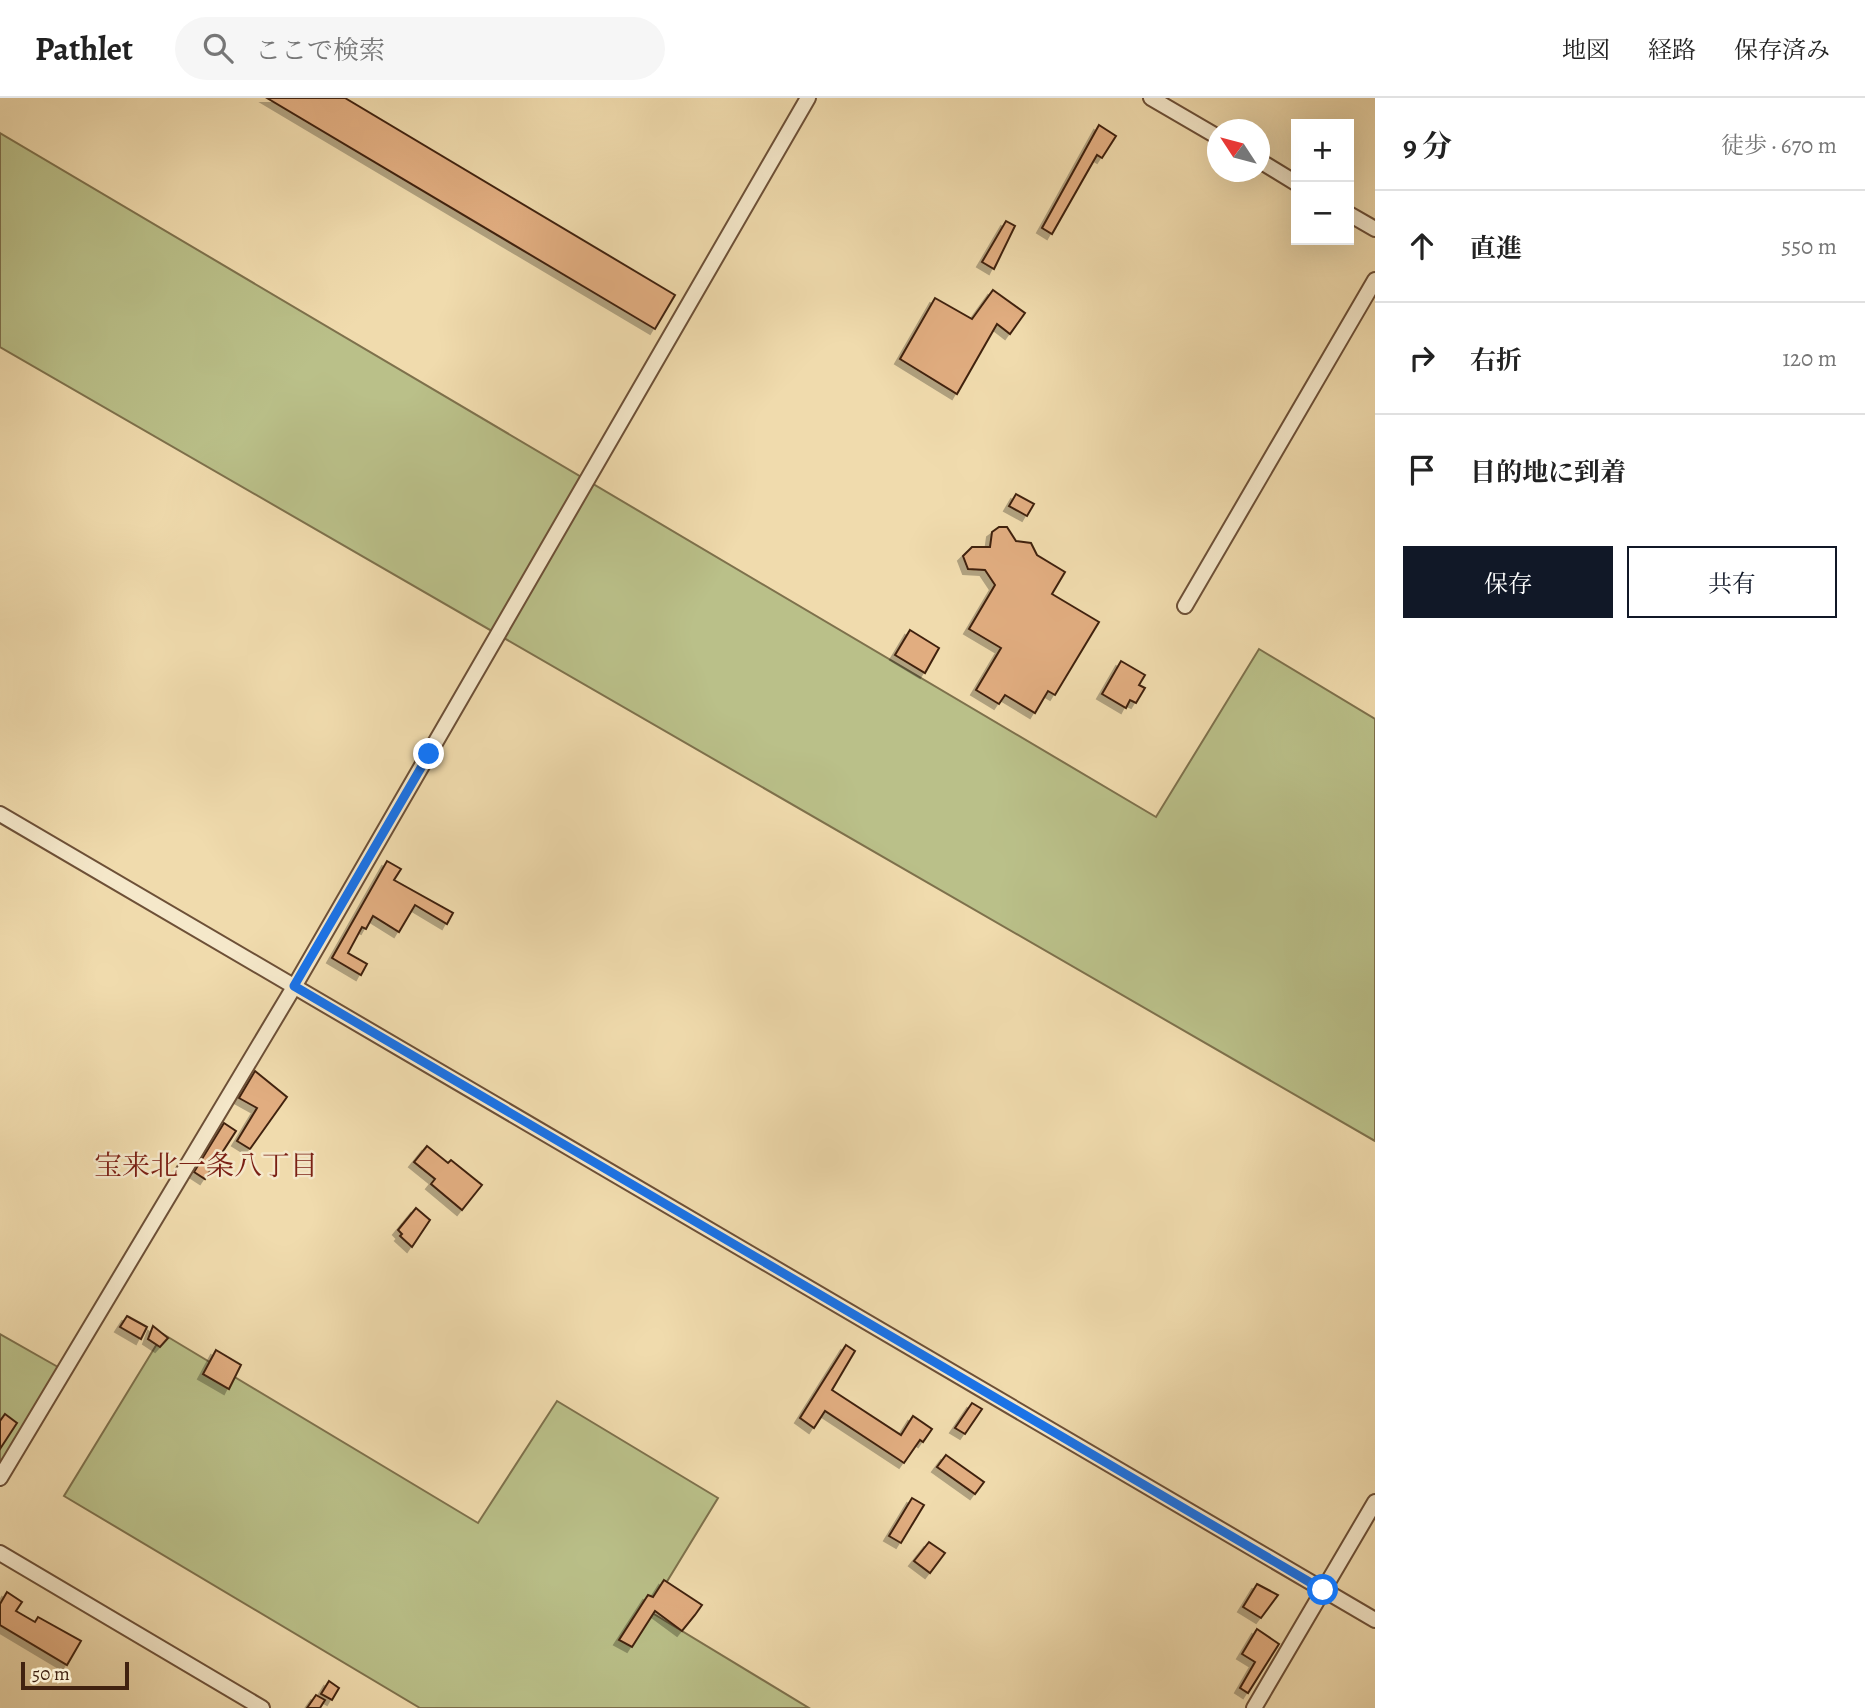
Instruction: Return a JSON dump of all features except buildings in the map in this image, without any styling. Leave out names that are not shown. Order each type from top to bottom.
[{"type":"street","points":[[0,1478],[294,986],[808,98]]},
{"type":"street","points":[[1151,98],[1207,131]]},
{"type":"street","points":[[1270,168],[1294,182]]},
{"type":"street","points":[[1354,217],[1375,229]]},
{"type":"street","points":[[1185,606],[1375,280]]},
{"type":"street","points":[[0,814],[1375,1620]]},
{"type":"street","points":[[1254,1708],[1375,1502]]},
{"type":"street","points":[[0,1553],[262,1708]]},
{"type":"green space","points":[[0,133],[1156,817],[1259,649],[1375,719],[1375,1141],[0,347]]},
{"type":"green space","points":[[0,1334],[65,1371],[0,1477]]},
{"type":"green space","points":[[163,1334],[478,1523],[557,1401],[718,1498],[649,1611],[809,1708],[420,1708],[64,1496]]},
{"type":"district","name":"宝来北一条八丁目","points":[[206,1165]]},
{"type":"route","points":[[429,754],[294,986],[1323,1590]]}]
